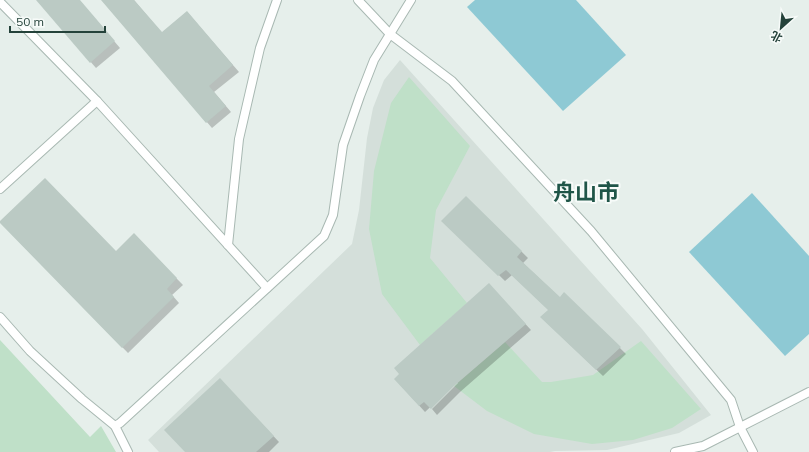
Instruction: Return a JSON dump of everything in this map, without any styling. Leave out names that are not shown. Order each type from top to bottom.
[{"type":"lane","points":[[228,245],[239,139],[260,48],[277,0]]},
{"type":"lane","points":[[358,0],[390,34],[452,81],[591,231],[731,400],[740,427],[753,452]]},
{"type":"lane","points":[[115,426],[324,236],[334,215],[344,145],[360,96],[374,60],[411,0]]},
{"type":"lane","points":[[0,2],[97,101],[267,288]]},
{"type":"lane","points":[[0,189],[97,101]]},
{"type":"lane","points":[[0,317],[30,351],[115,426],[128,452]]},
{"type":"lane","points":[[675,452],[703,446],[809,392]]},
{"type":"shaded area","points":[[400,60],[642,329],[711,415],[679,433],[607,450],[550,452],[159,452],[148,440],[352,244],[359,210],[367,138],[373,108],[384,80]]},
{"type":"green space","points":[[409,77],[470,146],[436,210],[430,258],[467,303],[420,345],[382,294],[369,229],[374,171],[391,103]]},
{"type":"green space","points":[[0,340],[90,437],[101,426],[116,452],[0,452]]},
{"type":"green space","points":[[641,341],[701,409],[672,428],[633,440],[592,444],[534,434],[487,411],[454,386],[505,342],[542,382],[551,382],[593,375]]},
{"type":"water","points":[[475,0],[576,0],[626,55],[563,111],[467,7]]},
{"type":"water","points":[[752,193],[809,256],[809,334],[785,356],[689,252]]},
{"type":"building","points":[[36,0],[80,0],[115,41],[90,63]]},
{"type":"building","points":[[101,0],[134,0],[162,32],[187,11],[233,65],[209,86],[226,106],[206,123]]},
{"type":"building","points":[[45,178],[116,251],[134,233],[177,278],[167,289],[174,297],[122,348],[0,223],[0,221]]},
{"type":"building","points":[[466,196],[522,251],[517,257],[560,297],[564,292],[621,347],[596,370],[540,317],[548,310],[506,270],[498,276],[441,221]]},
{"type":"building","points":[[489,283],[526,324],[454,386],[431,409],[424,402],[419,406],[394,379],[399,374],[394,368]]},
{"type":"building","points":[[220,378],[274,436],[256,452],[185,452],[164,430]]},
{"type":"district","name":"舟山市","points":[[586,192]]}]
